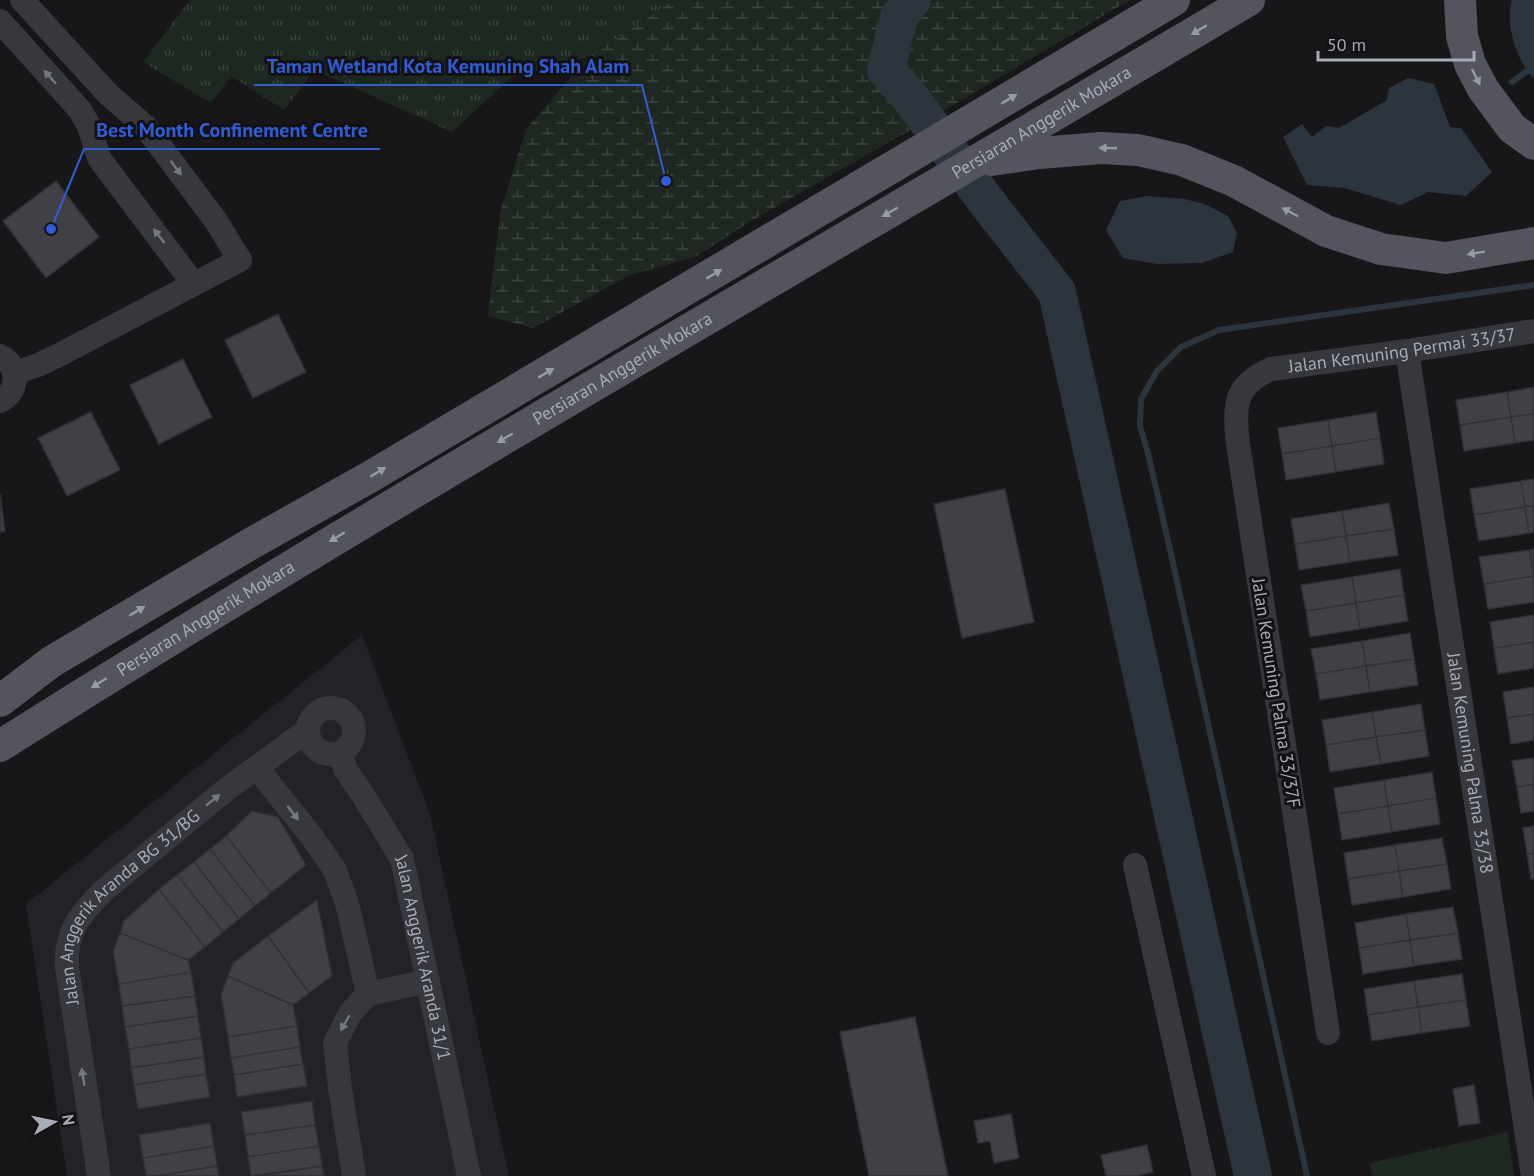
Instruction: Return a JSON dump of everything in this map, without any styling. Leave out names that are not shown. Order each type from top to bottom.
[{"type":"main road","name":"Persiaran Anggerik Mokara","points":[[0,701],[51,662],[921,152],[1173,0]]},
{"type":"main road","name":"Persiaran Anggerik Mokara","points":[[0,746],[383,509],[1249,0]]},
{"type":"main road","points":[[1460,0],[1462,36],[1470,64],[1479,81],[1512,128],[1534,144]]},
{"type":"main road","points":[[973,163],[1039,153],[1101,148],[1138,150],[1182,160],[1234,180],[1326,231],[1381,249],[1446,258],[1534,243]]},
{"type":"main road","points":[[0,685],[51,662]]},
{"type":"street","points":[[0,401],[14,387],[7,364],[54,357],[240,260],[216,221],[145,126],[109,95],[22,0]]},
{"type":"street","points":[[0,21],[80,110],[89,126],[99,158],[193,283]]},
{"type":"street","points":[[89,126],[120,104]]},
{"type":"street","name":"Jalan Kemuning Permai 33/37","points":[[1271,369],[1534,331]]},
{"type":"street","name":"Jalan Kemuning Palma 33/38","points":[[1407,351],[1533,1176]]},
{"type":"street","name":"Jalan Kemuning Palma 33/37F","points":[[1271,369],[1252,378],[1239,396],[1235,409],[1237,437],[1329,1033]]},
{"type":"street","points":[[326,708],[340,709],[352,720],[354,734],[352,742],[341,753],[326,754],[318,751],[312,745],[308,730],[309,723],[318,711],[326,708]]},
{"type":"street","name":"Jalan Anggerik Aranda BG 31/BG","points":[[99,1176],[67,967],[66,949],[74,927],[85,910],[103,891],[228,788],[308,730]]},
{"type":"street","name":"Jalan Anggerik Aranda 31/1","points":[[341,753],[345,769],[402,859],[469,1176]]},
{"type":"street","points":[[256,768],[312,837],[335,870],[348,908],[358,959],[368,994]]},
{"type":"street","points":[[1135,865],[1204,1176]]},
{"type":"street","points":[[354,1176],[335,1043],[351,1012],[368,994],[428,981]]},
{"type":"shaded area","points":[[1512,0],[1534,0],[1534,79],[1522,62],[1514,42],[1510,20]]},
{"type":"shaded area","points":[[1408,78],[1434,84],[1450,127],[1461,128],[1492,172],[1466,196],[1428,192],[1401,205],[1344,188],[1307,185],[1283,137],[1302,124],[1312,137],[1326,126],[1339,128],[1387,100],[1389,88]]},
{"type":"shaded area","points":[[1147,196],[1185,199],[1207,205],[1228,216],[1237,233],[1233,252],[1202,263],[1157,264],[1123,258],[1106,230],[1120,201]]},
{"type":"shaded area","points":[[362,635],[430,814],[509,1176],[67,1176],[26,904]]},
{"type":"green space","points":[[190,0],[674,0],[589,57],[512,77],[452,132],[315,70],[284,110],[231,76],[211,103],[143,62]]},
{"type":"green space","points":[[674,0],[1130,0],[928,120],[753,220],[695,257],[630,275],[533,328],[488,316],[500,213],[526,129],[589,57]]},
{"type":"green space","points":[[1508,1132],[1514,1176],[1372,1176],[1369,1163]]},
{"type":"building","points":[[56,181],[99,237],[46,278],[3,221]]},
{"type":"building","points":[[278,314],[306,372],[253,398],[225,340]]},
{"type":"building","points":[[183,359],[212,417],[159,444],[130,385]]},
{"type":"building","points":[[1534,387],[1534,414],[1511,417],[1507,392]]},
{"type":"building","points":[[1507,392],[1511,417],[1460,425],[1456,400]]},
{"type":"building","points":[[91,412],[120,470],[67,496],[38,438]]},
{"type":"building","points":[[1376,412],[1380,438],[1332,446],[1328,420]]},
{"type":"building","points":[[1534,414],[1534,440],[1515,443],[1511,417]]},
{"type":"building","points":[[1511,417],[1515,443],[1464,451],[1460,425]]},
{"type":"building","points":[[1328,420],[1332,446],[1282,454],[1278,428]]},
{"type":"building","points":[[1380,438],[1384,464],[1336,472],[1332,446]]},
{"type":"building","points":[[1332,446],[1336,472],[1286,480],[1282,454]]},
{"type":"building","points":[[1534,479],[1534,505],[1525,507],[1521,481]]},
{"type":"building","points":[[1521,481],[1525,507],[1474,515],[1470,489]]},
{"type":"building","points":[[1005,489],[1034,622],[962,638],[934,504]]},
{"type":"building","points":[[0,494],[5,531],[0,532]]},
{"type":"building","points":[[1389,503],[1394,529],[1346,536],[1342,511]]},
{"type":"building","points":[[1534,505],[1534,532],[1529,533],[1525,507]]},
{"type":"building","points":[[1525,507],[1529,533],[1479,541],[1474,515]]},
{"type":"building","points":[[1342,511],[1346,536],[1295,544],[1291,519]]},
{"type":"building","points":[[1394,529],[1398,555],[1350,562],[1346,536]]},
{"type":"building","points":[[1346,536],[1350,562],[1299,570],[1295,544]]},
{"type":"building","points":[[1534,549],[1534,576],[1530,550]]},
{"type":"building","points":[[1530,550],[1534,576],[1484,584],[1479,557]]},
{"type":"building","points":[[1400,569],[1404,595],[1356,603],[1352,577]]},
{"type":"building","points":[[1534,576],[1534,602],[1488,609],[1484,584]]},
{"type":"building","points":[[1352,577],[1356,603],[1306,611],[1301,585]]},
{"type":"building","points":[[1404,595],[1408,621],[1360,629],[1356,603]]},
{"type":"building","points":[[1356,603],[1360,629],[1310,637],[1306,611]]},
{"type":"building","points":[[1534,615],[1534,642],[1494,648],[1490,622]]},
{"type":"building","points":[[1410,633],[1414,659],[1366,666],[1362,641]]},
{"type":"building","points":[[1362,641],[1366,666],[1316,674],[1311,649]]},
{"type":"building","points":[[1534,642],[1534,668],[1498,674],[1494,648]]},
{"type":"building","points":[[1414,659],[1418,685],[1370,692],[1366,666]]},
{"type":"building","points":[[1366,666],[1370,692],[1320,700],[1316,674]]},
{"type":"building","points":[[1534,687],[1534,714],[1507,718],[1503,692]]},
{"type":"building","points":[[1421,704],[1425,730],[1376,737],[1372,712]]},
{"type":"building","points":[[1372,712],[1376,737],[1326,745],[1322,720]]},
{"type":"building","points":[[1534,714],[1534,740],[1511,744],[1507,718]]},
{"type":"building","points":[[1425,730],[1429,756],[1381,764],[1376,737]]},
{"type":"building","points":[[1376,737],[1381,764],[1330,772],[1326,745]]},
{"type":"building","points":[[1534,758],[1534,784],[1517,787],[1512,761]]},
{"type":"building","points":[[1432,772],[1436,798],[1388,806],[1384,780]]},
{"type":"building","points":[[1384,780],[1388,806],[1338,814],[1334,788]]},
{"type":"building","points":[[1534,784],[1534,811],[1521,813],[1517,787]]},
{"type":"building","points":[[1436,798],[1440,824],[1392,832],[1388,806]]},
{"type":"building","points":[[1388,806],[1392,832],[1342,840],[1338,814]]},
{"type":"building","points":[[252,811],[278,817],[306,865],[271,893],[226,836]]},
{"type":"building","points":[[1534,826],[1534,853],[1527,854],[1523,828]]},
{"type":"building","points":[[226,836],[271,893],[255,906],[210,849]]},
{"type":"building","points":[[1442,838],[1447,864],[1399,871],[1395,845]]},
{"type":"building","points":[[1395,845],[1399,871],[1348,879],[1344,853]]},
{"type":"building","points":[[210,849],[255,906],[239,919],[194,862]]},
{"type":"building","points":[[1534,853],[1534,879],[1531,879],[1527,854]]},
{"type":"building","points":[[194,862],[239,919],[223,932],[177,875]]},
{"type":"building","points":[[1447,864],[1451,889],[1403,897],[1399,871]]},
{"type":"building","points":[[1399,871],[1403,897],[1352,905],[1348,879]]},
{"type":"building","points":[[177,875],[223,932],[205,947],[159,889]]},
{"type":"building","points":[[159,889],[205,947],[188,960],[120,933],[124,921]]},
{"type":"building","points":[[317,900],[332,976],[309,993],[268,936]]},
{"type":"building","points":[[1453,907],[1458,933],[1410,940],[1406,914]]},
{"type":"building","points":[[1406,914],[1410,940],[1359,948],[1355,923]]},
{"type":"building","points":[[120,933],[188,960],[191,972],[119,984],[113,952]]},
{"type":"building","points":[[1458,933],[1462,959],[1414,966],[1410,940]]},
{"type":"building","points":[[268,936],[309,993],[293,1005],[228,976],[233,963]]},
{"type":"building","points":[[1410,940],[1414,966],[1363,974],[1359,948]]},
{"type":"building","points":[[191,972],[195,996],[122,1006],[119,984]]},
{"type":"building","points":[[1462,974],[1466,1000],[1418,1007],[1414,981]]},
{"type":"building","points":[[228,976],[293,1005],[297,1026],[228,1037],[221,995]]},
{"type":"building","points":[[1414,981],[1418,1007],[1368,1015],[1364,989]]},
{"type":"building","points":[[195,996],[198,1016],[125,1027],[122,1006]]},
{"type":"building","points":[[1466,1000],[1470,1026],[1422,1033],[1418,1007]]},
{"type":"building","points":[[1418,1007],[1422,1033],[1372,1041],[1368,1015]]},
{"type":"building","points":[[198,1016],[201,1038],[129,1049],[125,1027]]},
{"type":"building","points":[[915,1017],[948,1176],[869,1176],[840,1032]]},
{"type":"building","points":[[297,1026],[300,1047],[231,1058],[228,1037]]},
{"type":"building","points":[[201,1038],[204,1057],[131,1068],[129,1049]]},
{"type":"building","points":[[300,1047],[303,1064],[234,1075],[231,1058]]},
{"type":"building","points":[[204,1057],[206,1074],[134,1085],[131,1068]]},
{"type":"building","points":[[303,1064],[307,1086],[237,1097],[234,1075]]},
{"type":"building","points":[[206,1074],[210,1097],[138,1109],[134,1085]]},
{"type":"building","points":[[1474,1085],[1480,1123],[1459,1126],[1453,1089]]},
{"type":"building","points":[[312,1101],[315,1125],[245,1135],[241,1112]]},
{"type":"building","points":[[1011,1114],[1019,1158],[994,1163],[990,1141],[978,1143],[974,1121]]},
{"type":"building","points":[[210,1123],[214,1146],[143,1158],[139,1135]]},
{"type":"building","points":[[315,1125],[319,1146],[248,1157],[245,1135]]},
{"type":"building","points":[[1147,1145],[1153,1172],[1137,1176],[1106,1176],[1101,1155]]},
{"type":"building","points":[[214,1146],[217,1166],[146,1176],[143,1158]]},
{"type":"building","points":[[319,1146],[322,1166],[251,1176],[248,1157]]},
{"type":"building","points":[[217,1166],[219,1176],[157,1176]]},
{"type":"building","points":[[322,1166],[324,1176],[258,1176]]},
{"type":"waterway","points":[[912,0],[899,17],[886,70],[910,97],[986,201],[1057,292],[1253,1176]]},
{"type":"waterway","points":[[1512,82],[1527,71]]},
{"type":"waterway","points":[[1307,1176],[1171,554],[1140,426],[1141,399],[1157,371],[1181,347],[1219,330],[1534,285]]},
{"type":"place","name":"Taman Wetland Kota Kemuning Shah Alam","points":[[666,181]]},
{"type":"place","name":"Best Month Confinement Centre","points":[[51,229]]}]
